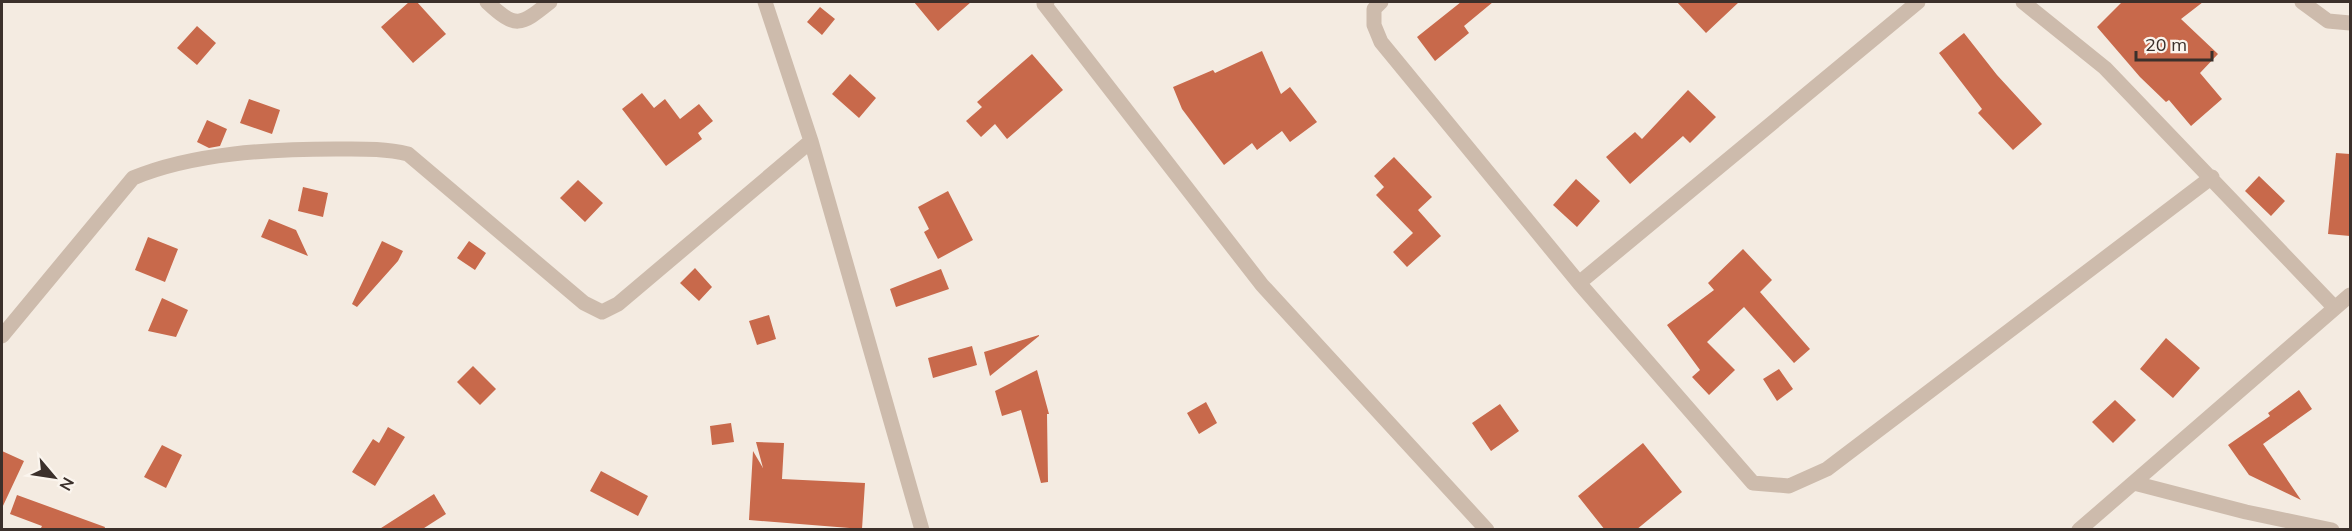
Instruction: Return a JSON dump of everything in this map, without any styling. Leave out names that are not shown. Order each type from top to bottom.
[{"type":"street","points":[[486,2],[505,19],[516,22],[525,22],[550,2]]},
{"type":"street","points":[[765,2],[811,141],[922,530]]},
{"type":"street","points":[[1047,2],[1044,4],[1262,285],[1487,530]]},
{"type":"street","points":[[1381,2],[1374,9],[1374,25],[1382,42],[1579,283],[1753,483],[1789,486],[1827,469],[2212,177]]},
{"type":"street","points":[[1579,283],[1918,2]]},
{"type":"street","points":[[2023,2],[2105,68],[2212,177],[2335,308]]},
{"type":"street","points":[[2302,2],[2328,21],[2350,22]]},
{"type":"street","points":[[2,336],[133,178],[159,167],[274,149],[389,149],[408,154],[584,303],[602,312],[618,304],[811,141]]},
{"type":"street","points":[[2079,530],[2350,295]]},
{"type":"street","points":[[2134,483],[2266,517],[2332,530]]},
{"type":"building","points":[[409,2],[417,2],[446,34],[413,63],[381,27]]},
{"type":"building","points":[[914,2],[971,2],[938,31]]},
{"type":"building","points":[[1461,2],[1493,2],[1464,26],[1469,33],[1435,61],[1417,37]]},
{"type":"building","points":[[1677,2],[1739,2],[1706,33]]},
{"type":"building","points":[[2122,2],[2203,2],[2181,19],[2218,54],[2200,73],[2222,99],[2191,126],[2169,100],[2166,102],[2140,77],[2097,27]]},
{"type":"building","points":[[820,7],[835,19],[822,35],[807,22]]},
{"type":"building","points":[[197,26],[216,43],[197,65],[177,48]]},
{"type":"building","points":[[1964,33],[1997,75],[2042,124],[2013,150],[1978,113],[1982,109],[1939,53]]},
{"type":"building","points":[[1262,51],[1281,94],[1290,87],[1317,122],[1290,142],[1282,131],[1257,150],[1252,143],[1224,165],[1182,109],[1173,87],[1213,70],[1215,73]]},
{"type":"building","points":[[1032,54],[1063,90],[1007,139],[995,124],[981,137],[966,121],[982,107],[977,102]]},
{"type":"building","points":[[850,74],[876,98],[859,118],[832,94]]},
{"type":"building","points":[[1688,90],[1716,117],[1690,143],[1683,136],[1630,184],[1606,157],[1635,132],[1642,139]]},
{"type":"building","points":[[642,93],[654,108],[665,99],[680,119],[699,104],[713,121],[698,133],[702,139],[666,166],[622,109]]},
{"type":"building","points":[[249,99],[280,110],[272,134],[240,123]]},
{"type":"building","points":[[207,120],[227,129],[220,146],[209,148],[197,142]]},
{"type":"building","points":[[2336,153],[2350,154],[2350,236],[2328,234]]},
{"type":"building","points":[[1394,157],[1432,197],[1418,210],[1441,236],[1407,267],[1393,252],[1413,233],[1376,195],[1384,187],[1374,176]]},
{"type":"building","points":[[2259,176],[2285,201],[2271,216],[2245,191]]},
{"type":"building","points":[[1576,179],[1600,201],[1577,227],[1553,205]]},
{"type":"building","points":[[578,180],[603,203],[585,222],[560,198]]},
{"type":"building","points":[[303,187],[328,193],[323,217],[298,211]]},
{"type":"building","points":[[948,191],[973,240],[938,259],[924,232],[929,229],[918,207]]},
{"type":"building","points":[[269,219],[296,230],[308,256],[261,237]]},
{"type":"building","points":[[148,237],[178,249],[165,282],[135,270]]},
{"type":"building","points":[[382,241],[403,251],[398,261],[357,307],[352,304]]},
{"type":"building","points":[[469,241],[486,253],[475,270],[457,258]]},
{"type":"building","points":[[1743,249],[1772,280],[1760,292],[1810,349],[1794,363],[1744,307],[1707,342],[1735,370],[1709,395],[1692,377],[1700,370],[1667,325],[1714,290],[1708,283]]},
{"type":"building","points":[[695,268],[712,287],[699,301],[680,283]]},
{"type":"building","points":[[941,269],[949,289],[896,307],[890,289]]},
{"type":"building","points":[[162,298],[188,310],[176,337],[148,331]]},
{"type":"building","points":[[769,315],[776,339],[757,345],[749,321]]},
{"type":"building","points":[[1039,336],[990,376],[984,352]]},
{"type":"building","points":[[2166,338],[2200,368],[2173,398],[2140,369]]},
{"type":"building","points":[[972,346],[977,365],[933,378],[928,358]]},
{"type":"building","points":[[473,366],[496,389],[480,405],[457,382]]},
{"type":"building","points":[[1779,369],[1793,389],[1777,401],[1763,379]]},
{"type":"building","points":[[1037,370],[1049,414],[1047,414],[1048,482],[1041,483],[1021,410],[1002,416],[995,391]]},
{"type":"building","points":[[2299,390],[2312,409],[2263,444],[2301,500],[2249,475],[2228,445],[2270,416],[2268,413]]},
{"type":"building","points":[[2115,400],[2136,420],[2113,443],[2092,422]]},
{"type":"building","points":[[1206,402],[1217,423],[1199,434],[1187,413]]},
{"type":"building","points":[[1500,404],[1519,431],[1491,451],[1472,423]]},
{"type":"building","points":[[731,423],[734,442],[712,445],[710,426]]},
{"type":"building","points":[[388,427],[405,437],[375,486],[352,472],[373,439],[379,443]]},
{"type":"building","points":[[756,442],[784,443],[782,479],[865,483],[862,529],[749,520],[753,451],[763,468]]},
{"type":"building","points":[[1643,443],[1682,492],[1636,530],[1605,530],[1578,496]]},
{"type":"building","points":[[162,445],[182,455],[166,488],[144,477]]},
{"type":"building","points":[[2,451],[24,461],[2,508]]},
{"type":"building","points":[[601,471],[648,496],[638,516],[590,491]]},
{"type":"building","points":[[434,494],[446,514],[421,530],[378,530]]},
{"type":"building","points":[[17,495],[105,527],[104,530],[40,530],[42,526],[10,514]]}]
